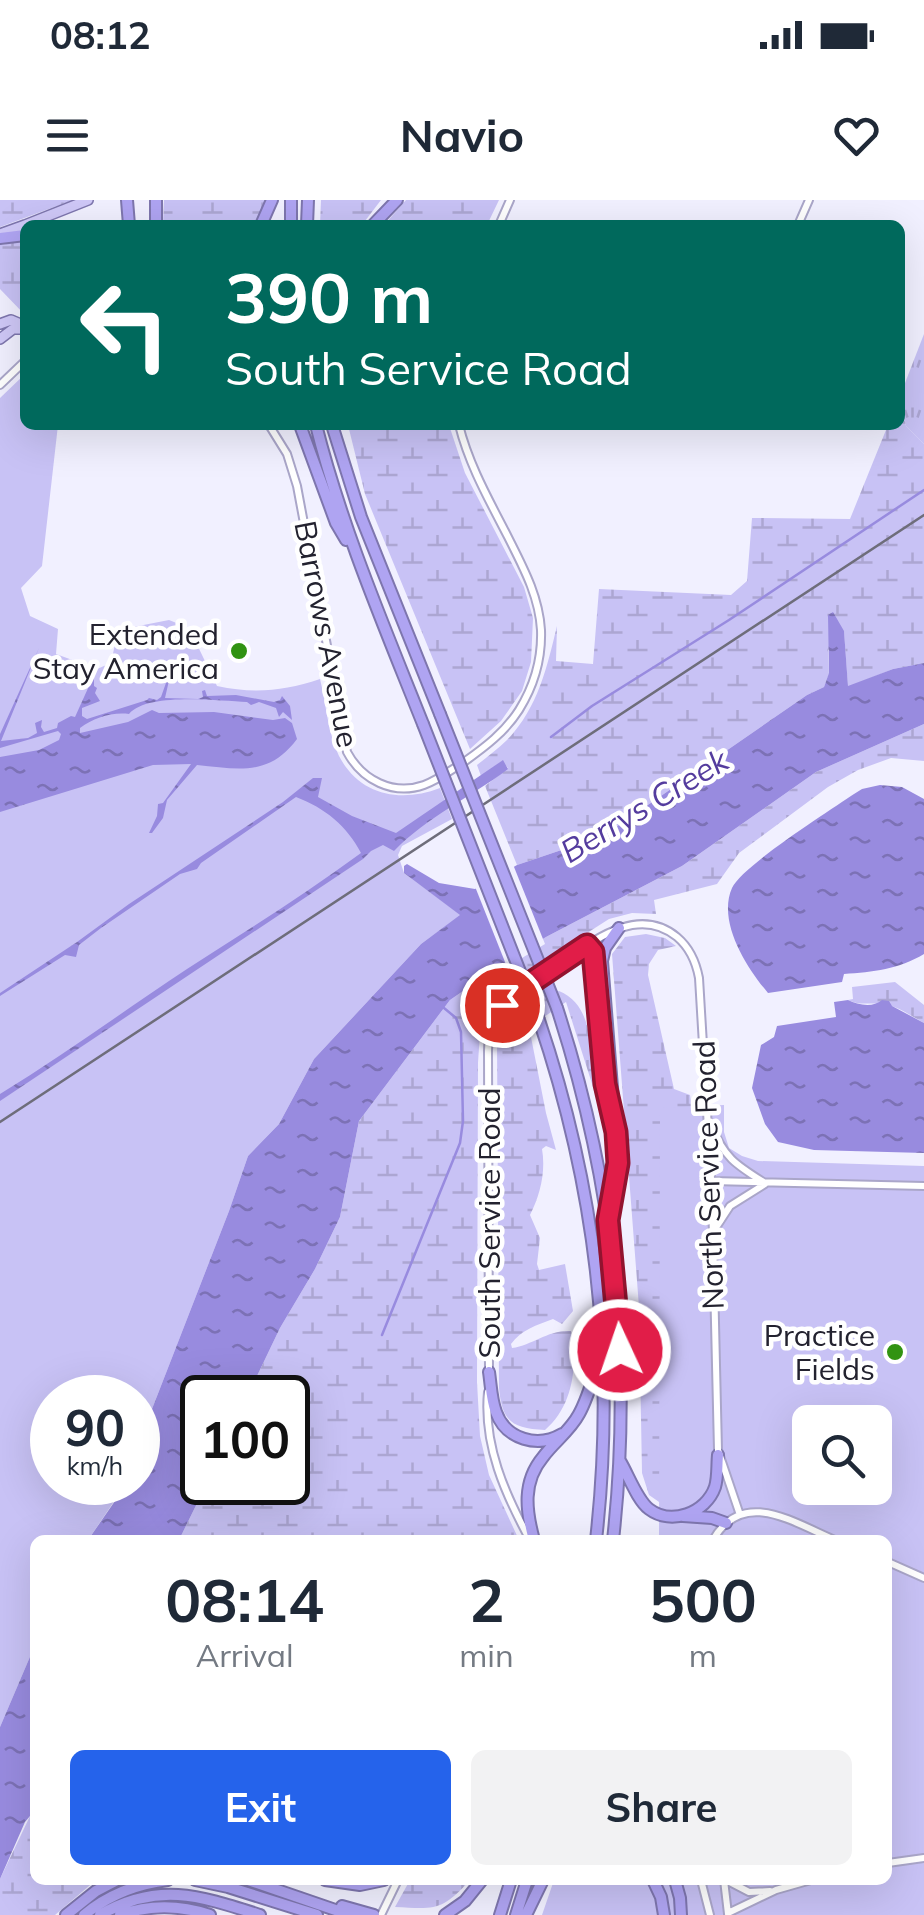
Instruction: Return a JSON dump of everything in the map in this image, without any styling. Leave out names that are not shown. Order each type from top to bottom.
[{"type":"highway","points":[[377,220],[393,200]]},
{"type":"highway","points":[[302,430],[336,522],[357,558]]},
{"type":"highway","points":[[317,430],[357,558],[539,1020],[562,1093],[580,1166],[594,1251],[603,1349],[603,1437],[596,1535]]},
{"type":"highway","points":[[334,430],[361,517],[557,1008],[588,1116],[608,1220],[619,1338],[620,1459],[612,1535]]},
{"type":"highway","points":[[608,1220],[618,1163],[602,961],[605,948],[619,928]]},
{"type":"highway","points":[[587,945],[594,957],[605,1084],[616,1132]]},
{"type":"highway","points":[[531,1535],[526,1496],[529,1484],[542,1457],[581,1411],[603,1349]]},
{"type":"highway","points":[[489,1372],[497,1414],[512,1434],[542,1441],[567,1430]]},
{"type":"highway","points":[[680,1516],[699,1507],[710,1496],[716,1483],[718,1455]]},
{"type":"highway","points":[[620,1459],[647,1507],[658,1514],[726,1522]]},
{"type":"highway","points":[[66,1915],[107,1885]]},
{"type":"highway","points":[[84,1915],[127,1889],[145,1885]]},
{"type":"highway","points":[[222,1885],[316,1915]]},
{"type":"highway","points":[[263,1885],[354,1913],[377,1915]]},
{"type":"highway","points":[[444,1915],[461,1906],[478,1885]]},
{"type":"highway","points":[[500,1915],[509,1885]]},
{"type":"highway","points":[[516,1915],[525,1885]]},
{"type":"highway","points":[[526,1915],[541,1885]]},
{"type":"highway","points":[[655,1885],[664,1915]]},
{"type":"highway","points":[[676,1885],[681,1915]]},
{"type":"highway","points":[[100,1915],[129,1901],[164,1894],[199,1896],[260,1915]]},
{"type":"highway","points":[[120,1915],[156,1906],[210,1915]]},
{"type":"main road","points":[[38,220],[88,200]]},
{"type":"street","points":[[0,385],[20,366]]},
{"type":"street","name":"Barrows Avenue","points":[[271,430],[287,454],[297,486],[347,752],[359,770],[372,780],[407,788],[442,776],[502,732],[528,692],[540,653],[539,614],[531,584],[476,474],[461,430]]},
{"type":"street","name":"North Service Road","points":[[619,928],[641,924],[665,929],[684,944],[695,960],[700,984],[712,1181],[718,1455],[740,1514]]},
{"type":"street","points":[[587,945],[619,928]]},
{"type":"street","name":"South Service Road","points":[[529,1535],[510,1500],[492,1453],[487,1418],[488,1044],[490,1028],[508,998],[587,945]]},
{"type":"street","points":[[708,1115],[718,1142],[730,1159],[766,1183]]},
{"type":"street","points":[[712,1181],[924,1186]]},
{"type":"street","points":[[712,1233],[730,1206],[766,1183]]},
{"type":"street","points":[[717,1535],[726,1522],[754,1511],[769,1512],[823,1535]]},
{"type":"street","points":[[892,1564],[924,1578]]},
{"type":"street","points":[[892,1863],[924,1858]]},
{"type":"street","points":[[377,1915],[395,1885]]},
{"type":"street","points":[[702,1885],[710,1915]]},
{"type":"street","points":[[725,1885],[728,1914],[793,1885]]},
{"type":"street","points":[[736,1885],[752,1892],[776,1890]]},
{"type":"green space","points":[[0,200],[73,200],[0,227]]},
{"type":"green space","points":[[164,200],[267,200],[257,220],[163,220]]},
{"type":"green space","points":[[321,200],[381,200],[366,220],[320,220]]},
{"type":"green space","points":[[406,200],[499,200],[489,220],[388,220]]},
{"type":"green space","points":[[20,242],[20,310],[0,289],[0,245]]},
{"type":"green space","points":[[924,334],[924,444],[906,426],[905,383]]},
{"type":"green space","points":[[20,379],[20,430],[57,430],[42,566],[21,588],[30,616],[58,629],[56,654],[97,669],[111,663],[118,630],[169,620],[189,628],[217,686],[269,690],[320,679],[335,747],[358,780],[370,788],[396,795],[440,788],[452,819],[402,846],[398,855],[404,873],[461,915],[421,944],[314,1059],[279,1124],[248,1156],[160,1388],[160,1375],[30,1375],[30,1505],[112,1505],[91,1535],[30,1535],[30,1657],[0,1727],[0,398]]},
{"type":"green space","points":[[905,421],[924,444],[924,663],[893,669],[848,687],[844,632],[828,650],[829,674],[824,687],[603,836],[517,865],[485,786],[508,768],[502,761],[481,776],[477,765],[518,728],[534,701],[557,626],[556,661],[593,664],[599,589],[731,595],[747,581],[752,518],[850,519],[886,430],[905,430]]},
{"type":"green space","points":[[349,430],[451,430],[465,473],[524,587],[533,618],[531,662],[522,691],[501,721],[470,749],[365,494]]},
{"type":"green space","points":[[924,724],[924,761],[891,758],[828,787],[739,853],[717,884],[654,900],[656,914],[632,913],[609,919],[509,983],[487,1012],[478,1063],[480,1436],[489,1475],[517,1535],[181,1535],[196,1505],[310,1505],[310,1375],[258,1375],[340,1217],[359,1121],[450,1000],[546,937],[682,866],[816,772]]},
{"type":"green space","points":[[646,934],[665,938],[676,946],[658,950],[649,964],[648,975],[674,1089],[690,1095],[696,1138],[662,1504],[649,1495],[642,1473],[639,1307],[612,954],[625,937]]},
{"type":"green space","points":[[895,982],[924,1005],[924,1023],[889,1005],[848,1000],[853,999],[852,987]]},
{"type":"green space","points":[[559,991],[577,1004],[586,1023],[611,1131],[607,1131],[566,1002],[529,1027],[556,1150],[546,1146],[542,1149],[541,1183],[530,1215],[540,1238],[539,1270],[565,1264],[573,1311],[562,1324],[553,1319],[541,1323],[511,1344],[512,1348],[571,1331],[571,1385],[562,1409],[545,1430],[511,1421],[503,1409],[499,1388],[497,1038],[506,1016],[519,1004]]},
{"type":"green space","points":[[724,1105],[724,1132],[729,1148],[758,1161],[924,1166],[924,1915],[542,1915],[552,1885],[892,1885],[892,1535],[659,1535],[660,1108]]},
{"type":"green space","points":[[30,1816],[30,1885],[90,1885],[55,1915],[0,1915],[0,1879]]},
{"type":"green space","points":[[407,1885],[465,1885],[437,1906],[395,1907]]},
{"type":"water","points":[[833,612],[844,631],[848,686],[893,669],[924,663],[924,724],[816,772],[682,866],[546,937],[450,1000],[359,1121],[340,1217],[258,1375],[180,1375],[180,1505],[196,1505],[181,1535],[91,1535],[112,1505],[160,1505],[160,1388],[248,1156],[279,1124],[314,1059],[421,944],[460,915],[404,873],[404,866],[407,864],[439,883],[475,889],[517,865],[603,836],[824,687],[829,673],[828,615]]},
{"type":"water","points":[[39,648],[1,741],[28,738],[37,733],[35,723],[42,720],[44,732],[75,717],[94,675],[95,693],[100,701],[82,708],[82,716],[87,719],[149,698],[157,700],[173,663],[165,698],[198,699],[205,690],[207,696],[236,695],[274,702],[282,696],[290,706],[292,720],[283,712],[279,717],[276,708],[259,702],[251,705],[219,700],[167,700],[138,707],[129,714],[97,719],[80,728],[80,733],[128,722],[152,710],[285,718],[292,723],[297,739],[264,765],[239,769],[197,765],[167,800],[163,818],[152,833],[158,804],[163,803],[191,764],[153,765],[0,812],[0,757],[39,750],[59,740],[61,734],[58,731],[0,748],[0,734]]},
{"type":"water","points":[[503,760],[508,769],[435,817],[394,851],[383,845],[371,851],[0,1101],[0,1094],[361,853],[334,819],[296,797],[197,869],[180,874],[101,928],[79,945],[76,957],[65,955],[0,996],[313,778],[322,778],[318,797],[352,816],[396,833]]},
{"type":"water","points":[[880,785],[902,787],[924,799],[924,954],[886,969],[844,974],[842,982],[768,993],[743,958],[731,930],[728,901],[732,888],[752,866],[807,825],[862,789]]},
{"type":"water","points":[[848,1000],[865,1005],[889,1001],[924,1023],[924,1153],[814,1150],[778,1142],[765,1124],[752,1088],[761,1045],[774,1037],[777,1026],[836,1017],[834,1002]]},
{"type":"water","points":[[30,1657],[30,1816],[0,1879],[0,1727]]},
{"type":"pier","points":[[512,862],[545,944],[507,967],[474,884]]},
{"type":"waterway","points":[[551,737],[592,706],[924,490]]},
{"type":"waterway","points":[[382,1335],[460,1143],[461,1032],[456,1018],[444,1008]]},
{"type":"railway","points":[[0,1122],[924,515]]},
{"type":"place","name":"Extended Stay America","points":[[239,651]]},
{"type":"place","name":"Practice Fields","points":[[895,1352]]},
{"type":"route","points":[[502,1005],[587,945],[593,952],[605,1084],[616,1132],[618,1163],[608,1220],[620,1350]]},
{"type":"water label","name":"Berrys Creek","points":[[644,805]]}]
